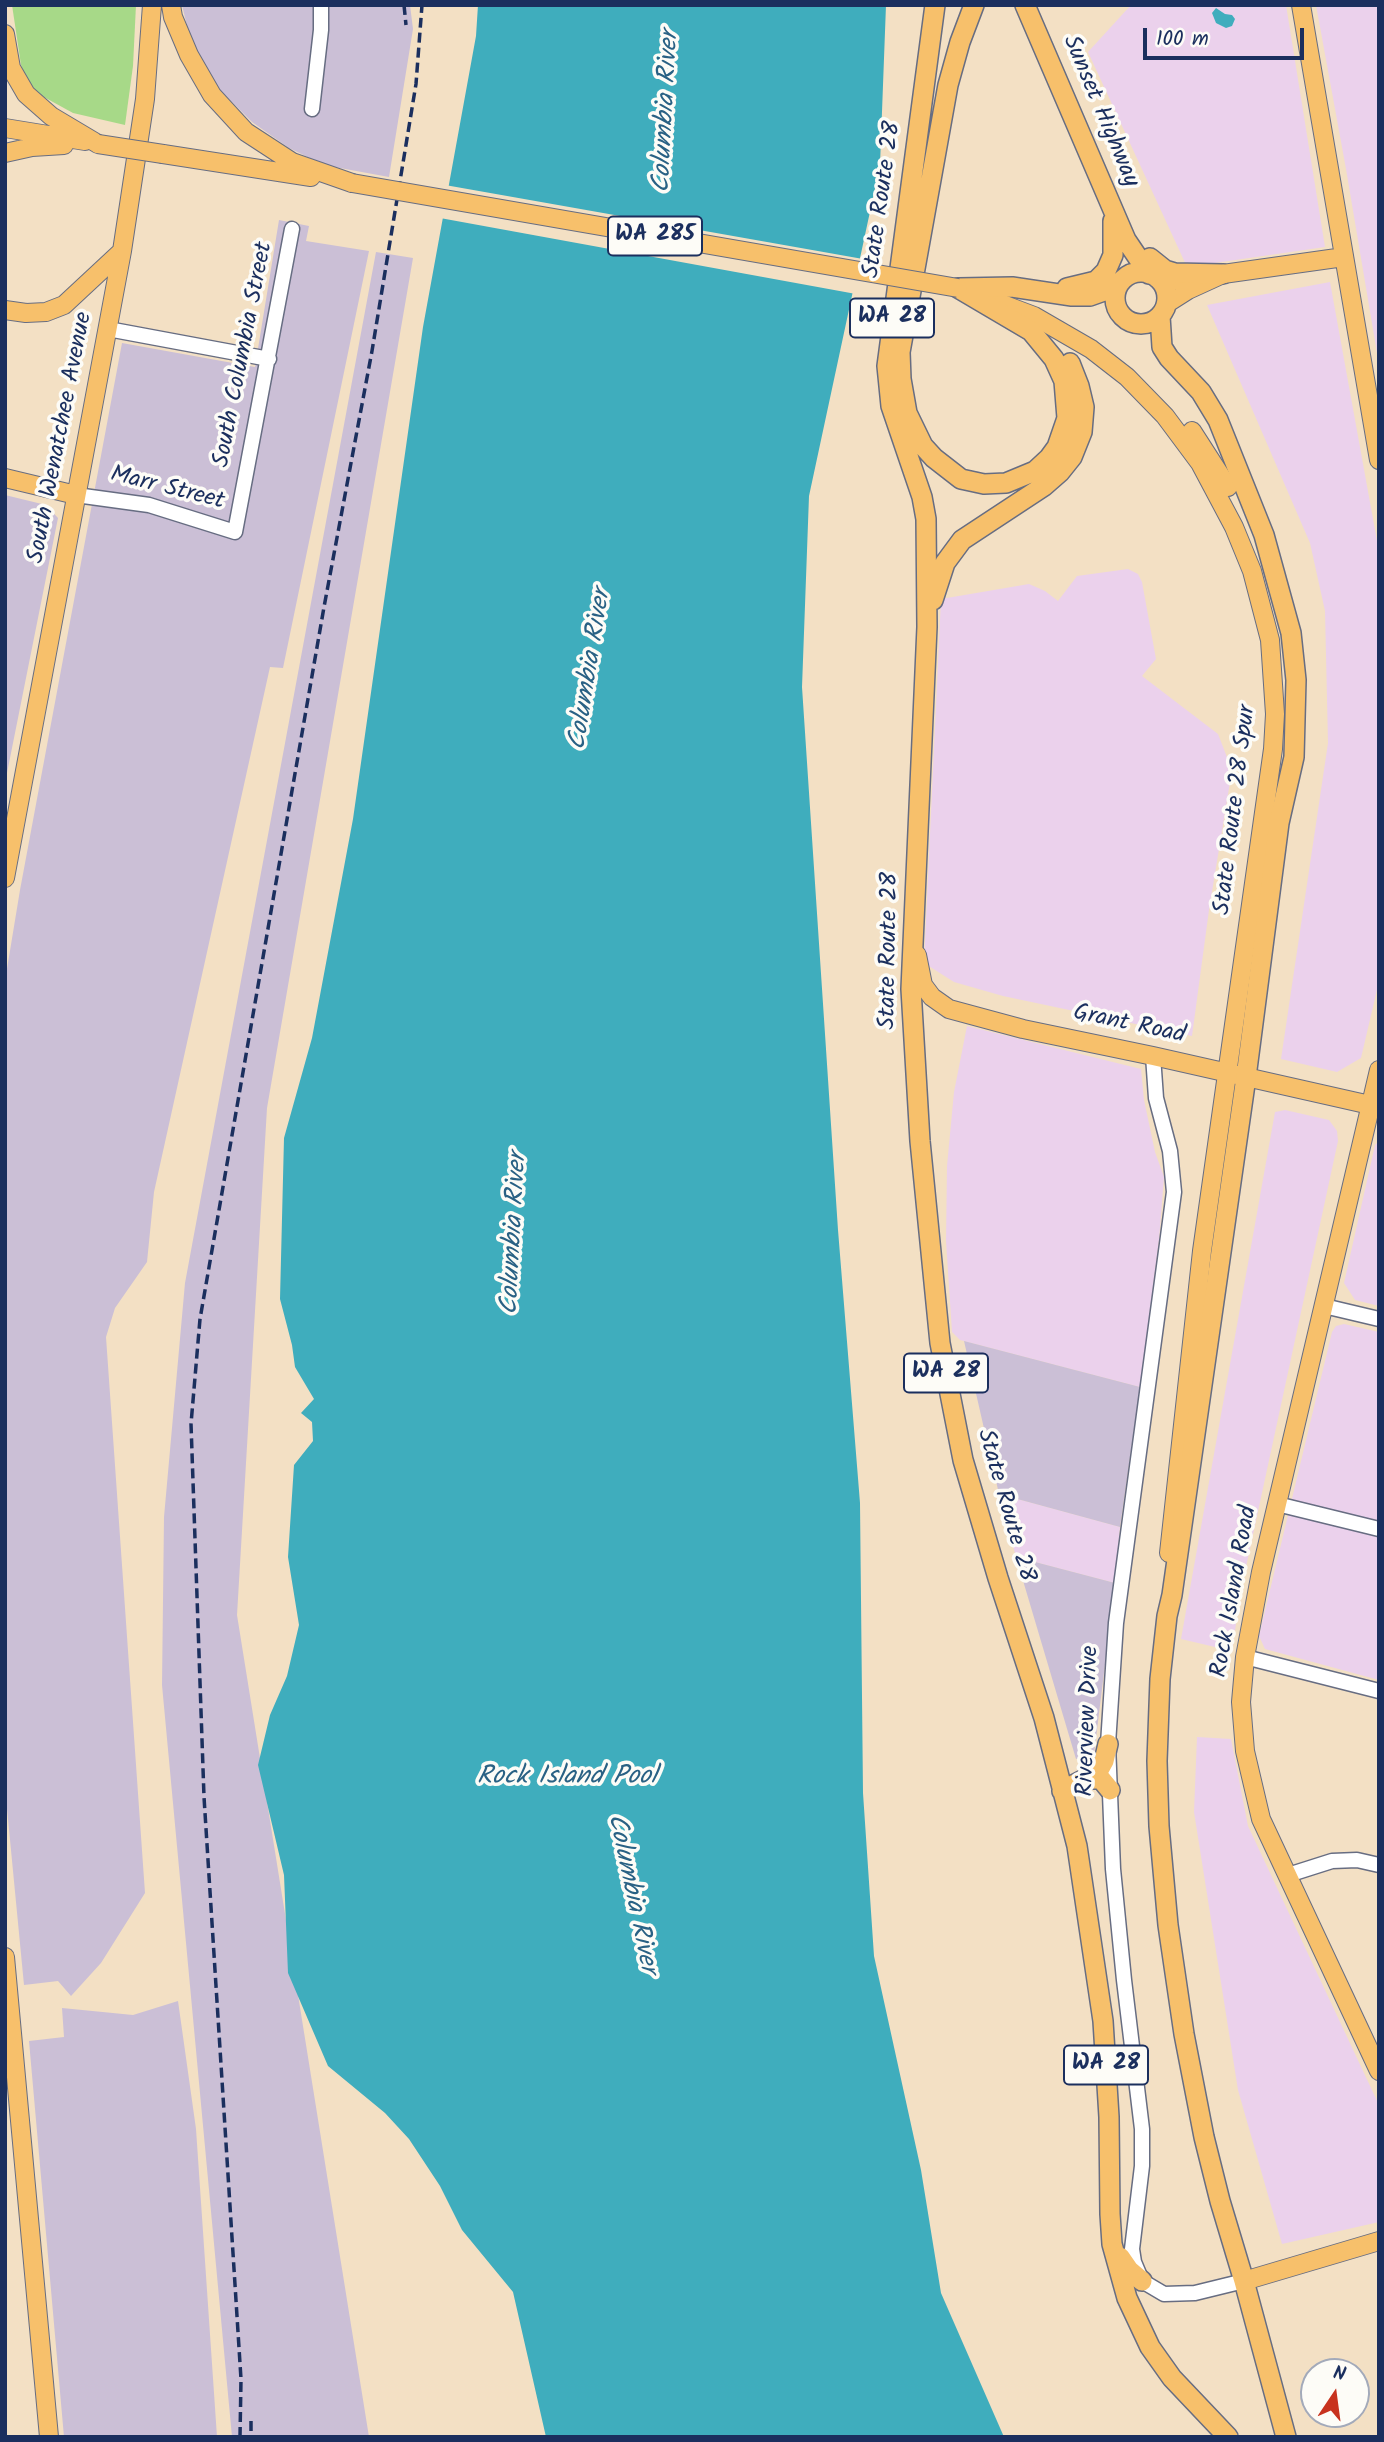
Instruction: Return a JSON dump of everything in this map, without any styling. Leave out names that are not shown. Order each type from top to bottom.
[{"type":"highway","name":"State Route 28","points":[[935,5],[887,366],[891,406],[922,497],[926,519],[927,627],[911,989],[920,1141],[940,1343],[963,1460],[1044,1718],[1077,1846],[1084,1886],[1103,2021],[1109,2117],[1112,2244]]},
{"type":"highway","points":[[958,288],[1031,331],[1054,359],[1064,382],[1067,418],[1057,447],[1035,471],[1006,483],[984,484],[961,478],[934,458],[923,446],[907,413],[901,379],[900,352],[948,85],[974,5]]},
{"type":"highway","name":"Sunset Highway","points":[[1025,5],[1126,240],[1154,276]]},
{"type":"highway","points":[[1044,291],[1096,281],[1106,271],[1113,255],[1114,210]]},
{"type":"highway","points":[[1114,210],[1147,255],[1165,270],[1217,277]]},
{"type":"highway","name":"Sunset Highway","points":[[1120,283],[1126,265],[1126,240]]},
{"type":"highway","points":[[958,288],[1012,287],[1090,296],[1140,272],[1154,276],[1166,290],[1162,347],[1201,392],[1218,420],[1244,521],[1274,568],[1292,634],[1296,680],[1294,757],[1279,823],[1237,1074],[1172,1595],[1167,1616],[1160,1679],[1157,1761],[1159,1826],[1168,1925],[1184,2034],[1204,2137],[1231,2244],[1244,2281],[1286,2437]]},
{"type":"highway","points":[[1120,283],[1116,304],[1126,319],[1143,324],[1153,321],[1163,310]]},
{"type":"highway","points":[[927,627],[938,581],[952,551],[970,533],[1044,486],[1060,472],[1076,449],[1084,421],[1079,386],[1068,359],[1055,340],[1032,323],[958,288]]},
{"type":"highway","points":[[1062,1791],[1087,1779],[1101,1768],[1108,1744]]},
{"type":"highway","points":[[1087,1779],[1101,1779],[1110,1790]]},
{"type":"highway","points":[[1112,2244],[1122,2263],[1142,2281]]},
{"type":"highway","name":"WA 28","points":[[1112,2244],[1127,2298],[1150,2347],[1178,2384],[1228,2437]]},
{"type":"main road","name":"South Wenatchee Avenue","points":[[5,878],[122,251],[142,127],[152,5]]},
{"type":"main road","points":[[171,5],[173,17],[189,55],[212,94],[246,132],[292,162],[352,183]]},
{"type":"main road","points":[[1301,5],[1379,460]]},
{"type":"main road","points":[[5,34],[11,68],[26,94],[51,116],[98,144]]},
{"type":"main road","name":"WA 285","points":[[5,128],[352,183],[958,288],[993,291],[1038,305],[1069,321],[1118,354],[1156,389],[1190,429],[1217,467],[1244,521]]},
{"type":"main road","points":[[5,153],[32,147],[98,144]]},
{"type":"main road","points":[[5,310],[46,312],[64,305],[122,251]]},
{"type":"main road","points":[[1154,276],[1171,281],[1217,277],[1344,257]]},
{"type":"main road","points":[[1163,310],[1179,294],[1217,277]]},
{"type":"main road","name":"Marr Street","points":[[5,478],[76,495]]},
{"type":"main road","name":"State Route 28 Spur","points":[[1237,1074],[1275,714],[1273,666],[1266,621],[1252,571],[1244,521]]},
{"type":"main road","name":"Grant Road","points":[[914,941],[923,985],[932,997],[949,1009],[1023,1029],[1375,1106]]},
{"type":"main road","name":"Rock Island Road","points":[[1379,1070],[1375,1106],[1277,1504],[1245,1657],[1241,1702],[1245,1751],[1261,1819],[1379,2071]]},
{"type":"main road","points":[[5,1957],[11,2094],[49,2437]]},
{"type":"main road","points":[[1244,2281],[1379,2241]]},
{"type":"street","points":[[312,109],[321,5]]},
{"type":"street","name":"South Columbia Street","points":[[235,532],[292,229]]},
{"type":"street","points":[[108,329],[269,359]]},
{"type":"street","name":"Marr Street","points":[[76,495],[149,505],[235,532]]},
{"type":"street","name":"Riverview Drive","points":[[1142,2281],[1132,2249],[1142,2166],[1143,2129],[1113,1869],[1108,1744],[1117,1619],[1174,1192],[1170,1151],[1156,1098],[1153,1056]]},
{"type":"street","points":[[1324,1306],[1379,1319]]},
{"type":"street","points":[[1277,1504],[1379,1530]]},
{"type":"street","points":[[1245,1657],[1379,1691]]},
{"type":"street","points":[[1288,1875],[1332,1861],[1357,1860],[1379,1865]]},
{"type":"street","points":[[1142,2281],[1155,2291],[1178,2295],[1244,2281]]},
{"type":"shaded area","points":[[182,5],[410,5],[413,29],[389,177],[329,166],[316,161],[289,148],[252,122],[217,87],[200,59],[188,30]]},
{"type":"shaded area","points":[[1131,5],[1286,5],[1325,247],[1187,267],[1088,52]]},
{"type":"shaded area","points":[[1316,5],[1379,5],[1379,365],[1346,169]]},
{"type":"shaded area","points":[[279,220],[309,226],[306,241],[369,251],[283,668],[270,667],[154,1192],[147,1262],[115,1308],[106,1337],[145,1893],[101,1963],[71,1996],[58,1981],[24,1985],[5,1788],[5,981],[122,343],[255,367]]},
{"type":"shaded area","points":[[376,252],[413,258],[267,1108],[237,1615],[369,2437],[232,2437],[162,1685],[164,1517],[185,1283]]},
{"type":"shaded area","points":[[1330,282],[1379,552],[1379,981],[1361,1058],[1337,1072],[1281,1059],[1328,743],[1325,611],[1310,543],[1207,305]]},
{"type":"shaded area","points":[[5,495],[46,505],[58,518],[5,783]]},
{"type":"shaded area","points":[[1128,569],[1138,574],[1142,582],[1156,659],[1142,676],[1218,734],[1232,770],[1192,1036],[1003,996],[954,982],[924,963],[941,599],[1029,584],[1058,601],[1077,576]]},
{"type":"shaded area","points":[[967,1026],[1141,1069],[1144,1100],[1155,1152],[1164,1177],[1159,1240],[1140,1387],[960,1340],[952,1332],[946,1241],[947,1166],[954,1092]]},
{"type":"shaded area","points":[[1285,1110],[1329,1120],[1337,1131],[1338,1141],[1241,1590],[1232,1651],[1181,1639],[1275,1112]]},
{"type":"shaded area","points":[[1379,1141],[1379,1306],[1355,1300],[1344,1283],[1375,1145]]},
{"type":"shaded area","points":[[1344,1324],[1379,1332],[1379,1680],[1265,1649],[1259,1636],[1332,1332],[1336,1326]]},
{"type":"shaded area","points":[[964,1341],[1140,1387],[1120,1527],[999,1494]]},
{"type":"shaded area","points":[[999,1494],[1120,1527],[1115,1583],[1016,1557]]},
{"type":"shaded area","points":[[1016,1557],[1115,1583],[1094,1754],[1076,1759]]},
{"type":"shaded area","points":[[1197,1737],[1231,1739],[1248,1826],[1379,2105],[1379,2222],[1282,2244],[1238,2090],[1194,1812]]},
{"type":"shaded area","points":[[178,2001],[196,2129],[217,2437],[64,2437],[29,2041],[64,2037],[62,2008],[133,2015]]},
{"type":"green space","points":[[12,5],[136,5],[133,66],[125,125],[73,113],[42,96],[29,84],[21,65]]},
{"type":"water","name":"Rock Island Pool","points":[[478,5],[886,5],[880,165],[809,496],[802,687],[838,1230],[860,1503],[863,1793],[874,1956],[921,2170],[941,2293],[1004,2437],[546,2437],[513,2292],[462,2230],[440,2186],[409,2139],[385,2113],[328,2066],[288,1973],[284,1875],[258,1765],[270,1715],[287,1676],[299,1625],[288,1557],[294,1465],[313,1441],[312,1422],[301,1413],[314,1399],[295,1367],[280,1299],[284,1138],[312,1038],[353,819],[423,327],[476,36]]},
{"type":"water","points":[[1216,8],[1232,15],[1235,19],[1232,26],[1226,28],[1216,23],[1212,13]]},
{"type":"pier","points":[[445,185],[863,259],[856,294],[440,218]]},
{"type":"railway","points":[[404,5],[406,25]]},
{"type":"railway","points":[[240,2437],[241,2379],[204,1797],[191,1424],[200,1319],[324,607],[372,351],[416,84],[422,5]]},
{"type":"railway","points":[[251,2421],[251,2437]]},
{"type":"water label","name":"Columbia River","points":[[668,112]]},
{"type":"water label","name":"Columbia River","points":[[592,670]]},
{"type":"water label","name":"Columbia River","points":[[516,1234]]},
{"type":"water label","name":"Columbia River","points":[[630,1894]]}]
